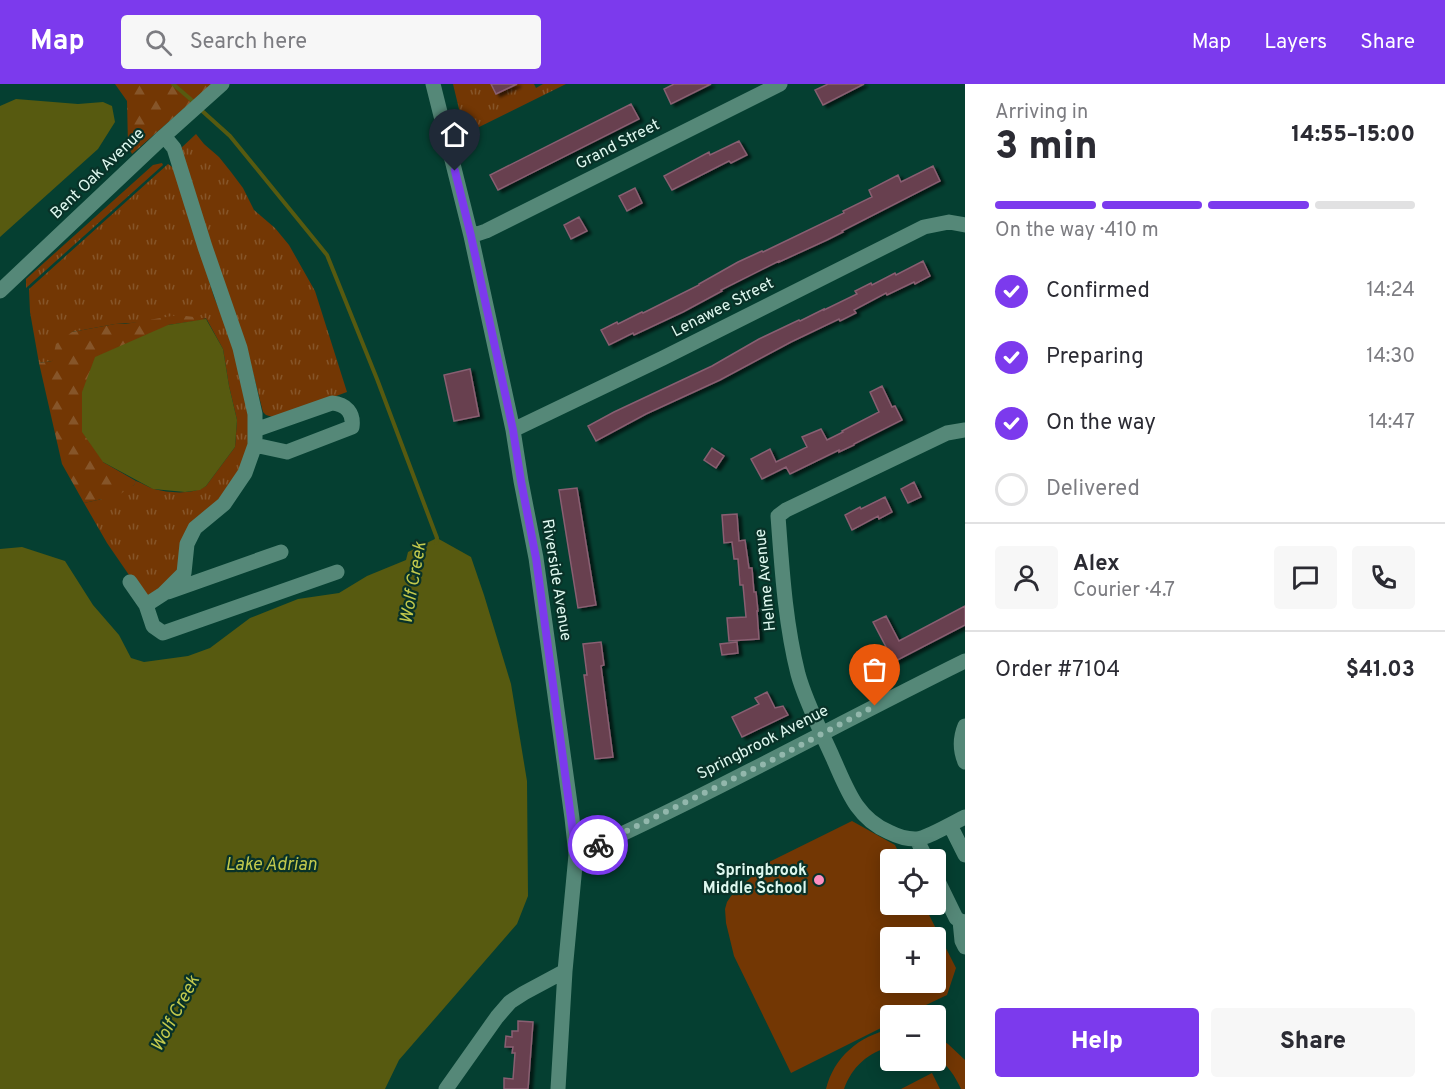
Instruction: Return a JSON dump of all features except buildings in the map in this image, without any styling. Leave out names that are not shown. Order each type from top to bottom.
[{"type":"street","name":"Bent Oak Avenue","points":[[0,291],[222,84]]},
{"type":"street","name":"Riverside Avenue","points":[[433,84],[471,236],[513,430],[536,558],[576,855],[565,971],[558,1089]]},
{"type":"street","name":"Grand Street","points":[[471,236],[486,231],[780,84]]},
{"type":"street","points":[[146,605],[163,594],[184,573],[187,544],[195,528],[224,504],[245,473],[255,438],[255,414],[240,348],[174,148],[164,136]]},
{"type":"street","name":"Lenawee Street","points":[[513,430],[663,358],[924,227],[949,222],[965,225]]},
{"type":"street","points":[[332,403],[347,408],[353,422],[352,427],[287,452],[255,438],[332,403]]},
{"type":"street","name":"Helme Avenue","points":[[821,733],[799,676],[791,638],[780,554],[778,516],[786,510],[947,434],[965,430]]},
{"type":"street","points":[[163,594],[281,552]]},
{"type":"street","points":[[130,582],[146,605],[153,626],[163,633],[337,572]]},
{"type":"street","name":"Springbrook Avenue","points":[[576,855],[776,758],[965,661]]},
{"type":"street","points":[[965,726],[960,747],[965,762]]},
{"type":"street","points":[[821,733],[851,798],[862,813],[879,828],[918,840],[965,817]]},
{"type":"street","points":[[950,825],[965,855]]},
{"type":"street","points":[[918,840],[922,849]]},
{"type":"street","points":[[946,898],[956,918],[963,921],[962,941],[965,946]]},
{"type":"street","points":[[446,1089],[510,1002],[565,971]]},
{"type":"green space","points":[[115,84],[212,84],[132,154],[128,146],[127,101]]},
{"type":"green space","points":[[453,84],[491,84],[497,94],[517,84],[534,84],[536,88],[543,84],[566,84],[465,134]]},
{"type":"green space","points":[[196,134],[231,172],[243,188],[254,210],[275,228],[289,245],[315,291],[347,392],[276,418],[263,412],[249,357],[179,150]]},
{"type":"green space","points":[[162,163],[163,165],[26,288],[26,279],[153,165]]},
{"type":"green space","points":[[168,164],[175,169],[214,297],[236,350],[249,420],[250,446],[246,464],[214,505],[173,580],[147,596],[140,591],[107,543],[84,503],[102,499],[134,485],[136,481],[154,489],[173,492],[194,491],[206,486],[235,447],[237,420],[223,349],[206,318],[115,324],[72,332],[52,361],[39,363],[30,312],[29,289]]},
{"type":"green space","points":[[178,315],[210,319],[168,325],[103,462],[136,481],[134,485],[111,500],[102,499],[84,503],[62,464],[39,363],[52,361],[56,344],[72,332]]},
{"type":"green space","points":[[852,821],[895,845],[897,849],[880,849],[880,915],[929,915],[935,927],[880,927],[880,993],[946,993],[946,948],[956,968],[947,995],[926,1005],[880,1005],[880,1028],[791,1073],[734,956],[725,909],[731,896],[765,864]]},
{"type":"green space","points":[[879,1032],[880,1050],[856,1067],[844,1089],[826,1089],[835,1067],[849,1050]]},
{"type":"green space","points":[[946,1043],[965,1060],[965,1089],[961,1089],[946,1066]]},
{"type":"green space","points":[[932,1073],[940,1089],[901,1089]]},
{"type":"water","points":[[16,99],[78,104],[103,102],[112,106],[115,122],[98,149],[0,237],[0,106]]},
{"type":"water","points":[[206,319],[223,349],[237,420],[235,447],[206,486],[200,490],[185,492],[153,489],[103,462],[82,432],[82,392],[95,357],[168,325]]},
{"type":"water","name":"Lake Adrian","points":[[437,538],[471,557],[511,684],[527,781],[528,896],[517,924],[399,1060],[385,1089],[0,1089],[0,549],[22,547],[65,561],[93,605],[119,635],[131,658],[144,662],[188,656],[210,648],[250,618],[298,599],[339,593],[367,576],[406,560],[408,552]]},
{"type":"waterway","name":"Wolf Creek","points":[[173,84],[195,103]]},
{"type":"waterway","name":"Wolf Creek","points":[[200,109],[230,136],[327,255],[377,379],[437,538],[436,543]]},
{"type":"way so far","points":[[598,845],[776,758],[875,706]]},
{"type":"place","name":"Springbrook Middle School","points":[[819,880]]},
{"type":"route","points":[[455,171],[513,430],[536,558],[576,855],[598,845]]}]
